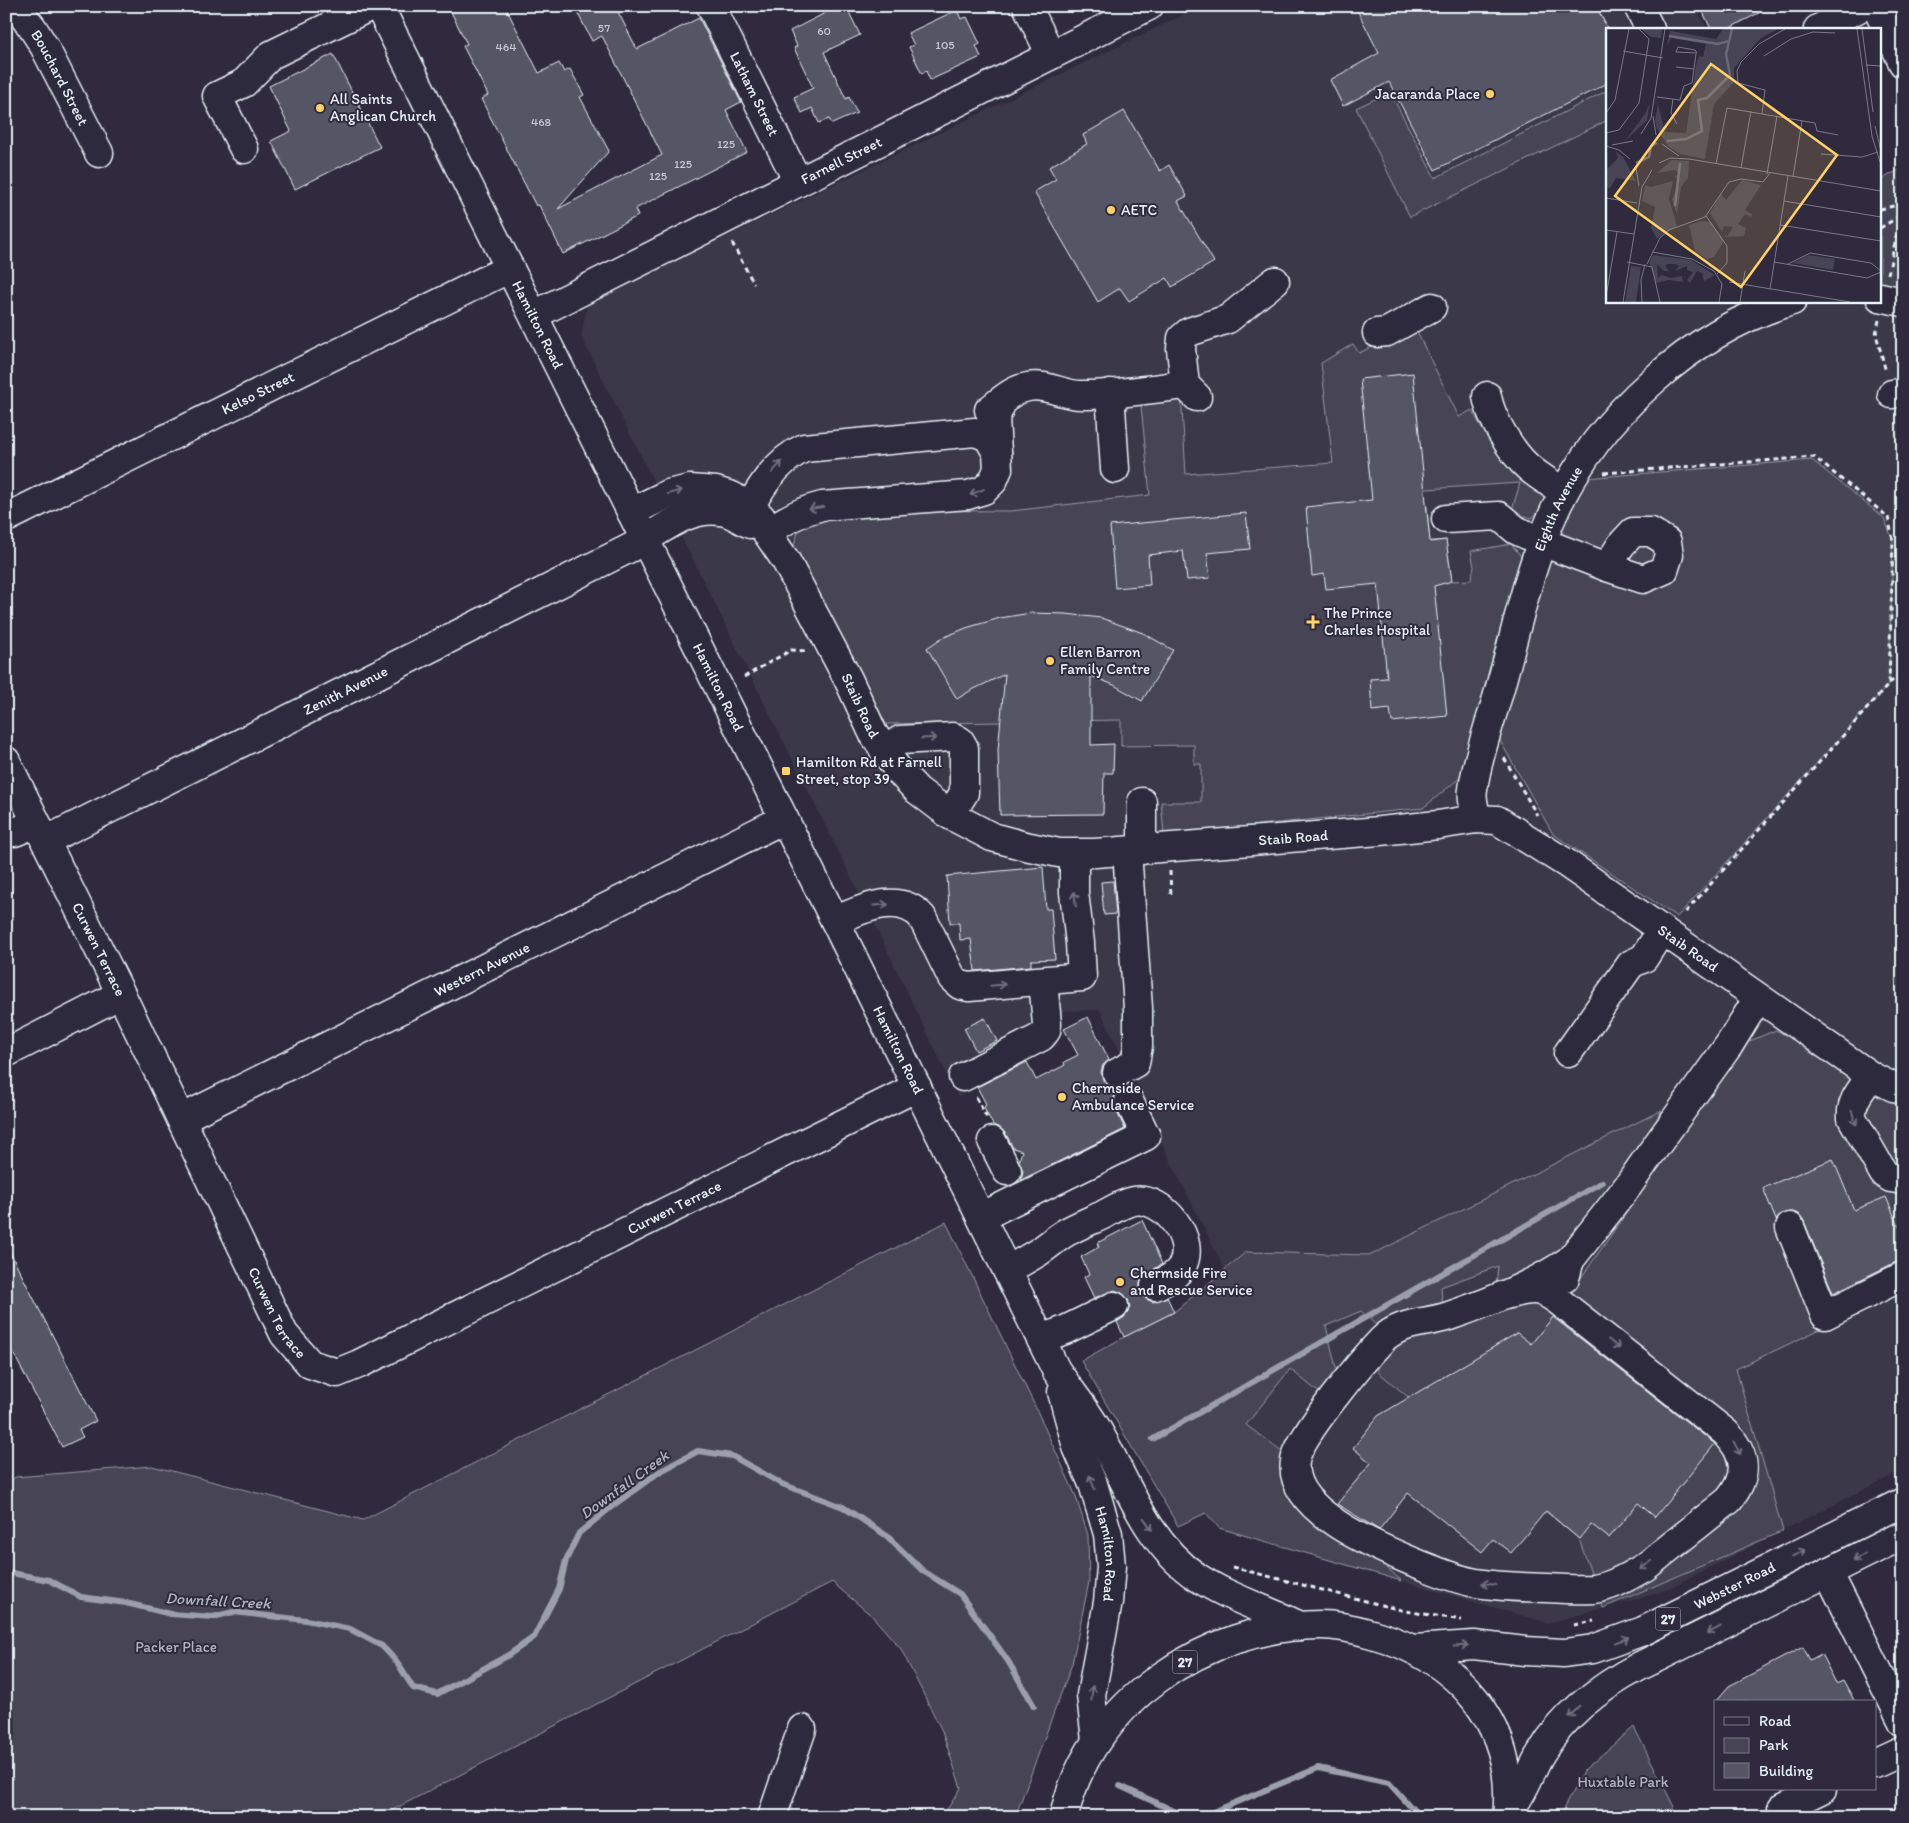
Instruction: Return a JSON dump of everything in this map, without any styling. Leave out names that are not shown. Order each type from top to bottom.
[{"type":"street","name":"Bouchard Street","points":[[15,6],[32,26],[44,46],[99,153]]},
{"type":"street","points":[[244,149],[218,96],[244,83],[271,55],[371,6]]},
{"type":"street","name":"Hamilton Road","points":[[379,6],[646,540],[1056,1370],[1100,1434],[1141,1515],[1173,1558],[1196,1576],[1216,1588],[1239,1600],[1271,1611],[1300,1626]]},
{"type":"street","name":"Latham Street","points":[[711,6],[798,182]]},
{"type":"street","points":[[1027,6],[1051,56]]},
{"type":"street","name":"Farnell Street","points":[[534,315],[1149,6]]},
{"type":"street","points":[[1638,6],[1649,28]]},
{"type":"street","points":[[1820,28],[1863,6]]},
{"type":"street","points":[[1876,6],[1903,63]]},
{"type":"street","name":"Kelso Street","points":[[6,518],[510,268]]},
{"type":"street","points":[[955,434],[1014,392],[1029,386],[1040,386],[1059,392],[1080,395],[1191,391],[1181,349],[1182,338],[1189,332],[1228,319],[1274,281]]},
{"type":"street","points":[[1882,297],[1903,302]]},
{"type":"street","name":"Eighth Avenue","points":[[1476,819],[1472,790],[1487,730],[1529,580],[1542,542],[1569,484],[1616,417],[1652,382],[1706,340],[1782,303]]},
{"type":"street","points":[[1377,334],[1387,332],[1432,307]]},
{"type":"street","points":[[1110,394],[1115,470]]},
{"type":"street","points":[[1494,394],[1538,456],[1569,484]]},
{"type":"street","points":[[766,533],[783,521],[805,510],[822,506],[968,496],[984,490],[993,481],[998,469],[995,418],[1003,400]]},
{"type":"street","points":[[745,513],[780,464],[791,454],[804,448],[975,432],[988,437],[997,452]]},
{"type":"street","name":"Staib Road","points":[[631,512],[668,494],[690,488],[716,491],[732,496],[745,513],[766,533],[786,561],[873,733],[898,770],[917,790],[950,815],[992,837],[1025,846],[1074,854],[1390,830],[1476,819],[1497,820],[1634,910],[1871,1076],[1893,1087],[1903,1089]]},
{"type":"street","name":"Staib Road","points":[[646,540],[673,522],[698,512],[711,510],[745,513]]},
{"type":"street","points":[[1446,519],[1499,516],[1516,530],[1542,542],[1607,566]]},
{"type":"street","name":"Zenith Avenue","points":[[6,832],[41,832],[646,540]]},
{"type":"street","points":[[884,751],[900,740],[954,737],[960,741],[964,748],[964,792],[950,815]]},
{"type":"street","name":"Curwen Terrace","points":[[6,761],[121,994],[284,1334],[310,1364],[337,1373],[359,1364],[917,1087]]},
{"type":"street","points":[[1118,1073],[1135,1063],[1138,1046],[1134,850],[1142,802]]},
{"type":"street","name":"Western Avenue","points":[[181,1119],[784,819]]},
{"type":"street","points":[[835,921],[866,907],[879,904],[906,905],[914,908],[922,916],[952,978],[960,985],[969,988],[1082,977],[1074,892],[1074,854]]},
{"type":"street","points":[[1568,1053],[1631,964],[1644,958],[1660,930]]},
{"type":"street","points":[[968,1084],[1041,1038],[1048,1024],[1042,981]]},
{"type":"street","points":[[6,1053],[121,994]]},
{"type":"street","points":[[1576,1313],[1567,1300],[1564,1289],[1565,1273],[1570,1260],[1628,1186],[1729,1045],[1758,998]]},
{"type":"street","points":[[1871,1076],[1854,1102],[1851,1110],[1852,1118],[1884,1174],[1891,1178],[1903,1180]]},
{"type":"street","points":[[981,1217],[1146,1136],[1129,1102]]},
{"type":"street","points":[[991,1132],[1008,1171]]},
{"type":"street","points":[[1007,1270],[1064,1234],[1120,1206],[1134,1201],[1144,1201],[1154,1203],[1168,1213],[1186,1247],[1182,1266],[1168,1279],[1155,1286]]},
{"type":"street","points":[[1790,1227],[1825,1315],[1903,1276]]},
{"type":"street","points":[[1505,1295],[1534,1289],[1543,1290],[1576,1313],[1725,1432],[1734,1442],[1743,1462],[1743,1472],[1736,1492],[1721,1507],[1631,1576],[1606,1586],[1594,1589],[1506,1587],[1470,1582],[1446,1575],[1377,1548],[1343,1528],[1321,1512],[1308,1498],[1298,1484],[1294,1472],[1294,1461],[1303,1441],[1328,1405],[1382,1340],[1391,1332],[1403,1326],[1447,1317],[1505,1295],[1537,1281],[1570,1260]]},
{"type":"street","points":[[1041,1339],[1065,1330],[1114,1306]]},
{"type":"street","name":"Hamilton Road","points":[[1056,1370],[1077,1446],[1093,1484],[1108,1534],[1111,1566],[1108,1602],[1091,1695],[1096,1741]]},
{"type":"street","name":"Webster Road","points":[[1413,1649],[1474,1645],[1564,1653],[1593,1649],[1643,1631],[1903,1502]]},
{"type":"street","name":"Webster Road","points":[[1507,1815],[1524,1787],[1540,1753],[1552,1736],[1566,1720],[1600,1690],[1649,1662],[1903,1536]]},
{"type":"street","points":[[1828,1572],[1903,1722]]},
{"type":"street","name":"27","points":[[1064,1817],[1075,1779],[1096,1741],[1123,1707],[1143,1690],[1188,1660],[1242,1638],[1269,1630],[1300,1626],[1337,1626],[1388,1638],[1413,1649]]},
{"type":"street","points":[[1413,1649],[1447,1670],[1479,1703],[1489,1718],[1504,1754],[1508,1774],[1507,1815]]},
{"type":"street","points":[[772,1817],[802,1730]]},
{"type":"street","points":[[1876,1763],[1903,1750]]},
{"type":"street","points":[[1783,1808],[1820,1790]]},
{"type":"path","points":[[1882,209],[1903,204]]},
{"type":"path","points":[[1882,227],[1903,214]]},
{"type":"path","points":[[720,221],[754,284]]},
{"type":"path","points":[[1569,484],[1814,457],[1888,516],[1893,540],[1889,684]]},
{"type":"path","points":[[744,677],[791,650],[804,650],[824,660],[835,655]]},
{"type":"path","points":[[1660,930],[1677,922],[1889,684],[1903,674]]},
{"type":"path","points":[[1487,730],[1539,819]]},
{"type":"path","points":[[968,1084],[991,1132]]},
{"type":"path","points":[[1228,1566],[1405,1611],[1472,1622]]},
{"type":"path","points":[[1565,1627],[1601,1619]]},
{"type":"shaded area","name":"The Prince Charles Hospital","points":[[1201,6],[1696,6],[1707,28],[1606,28],[1606,302],[1882,302],[1882,179],[1903,168],[1903,1470],[1659,1593],[1548,1623],[1219,1528],[1206,1513],[1178,1526],[1105,1389],[1248,1316],[1161,1142],[1143,1099],[1100,1010],[1064,1011],[1057,1046],[958,1097],[866,907],[581,336],[587,304]]},
{"type":"green space","points":[[1606,91],[1606,121],[1410,217],[1356,108],[1390,92],[1435,178]]},
{"type":"green space","points":[[1903,168],[1903,293],[1882,285],[1882,179]]},
{"type":"green space","points":[[1414,326],[1459,417],[1472,410],[1483,430],[1494,424],[1546,488],[1545,506],[1532,518],[1511,513],[1520,483],[1395,491],[1397,510],[1427,506],[1430,541],[1446,540],[1452,581],[1471,580],[1474,567],[1471,551],[1511,544],[1522,557],[1466,773],[1423,808],[1164,835],[1161,802],[1201,802],[1201,764],[1194,764],[1194,745],[1121,746],[1121,720],[886,724],[793,548],[803,517],[833,510],[1011,511],[1150,495],[1140,396],[1181,393],[1186,474],[1333,463],[1321,363],[1353,344],[1359,353]]},
{"type":"green space","points":[[1812,460],[1884,518],[1893,540],[1889,684],[1677,917],[1553,834],[1499,739],[1557,536],[1586,478]]},
{"type":"green space","points":[[1776,1030],[1893,1093],[1903,1095],[1903,1290],[1736,1369],[1783,1531],[1603,1608],[1579,1539],[1377,1371],[1392,1339],[1574,1288],[1745,1043]]},
{"type":"green space","points":[[1662,1110],[1625,1174],[1557,1256],[1496,1286],[1498,1266],[1441,1287],[1443,1308],[1379,1328],[1361,1311],[1326,1326],[1337,1372],[1322,1395],[1290,1369],[1246,1425],[1286,1454],[1286,1481],[1402,1581],[1219,1528],[1206,1513],[1178,1526],[1081,1361],[1174,1312],[1246,1252],[1371,1255]]},
{"type":"green space","name":"Packer Place","points":[[946,1222],[1034,1404],[1075,1494],[1088,1535],[1089,1582],[1072,1664],[1015,1817],[942,1817],[961,1788],[942,1731],[901,1649],[873,1617],[832,1582],[379,1817],[6,1817],[6,1487],[15,1477],[152,1466],[363,1520]]},
{"type":"green space","name":"Huxtable Park","points":[[1634,1727],[1679,1817],[1559,1817],[1584,1770]]},
{"type":"building","points":[[448,6],[505,6],[539,73],[559,63],[564,72],[570,69],[584,95],[580,97],[609,151],[558,209],[662,155],[602,36],[592,41],[574,6],[615,6],[637,49],[699,18],[741,102],[726,110],[747,152],[635,209],[638,216],[563,254],[539,205],[536,206],[481,99],[488,95],[463,46],[467,44]]},
{"type":"building","points":[[839,6],[846,6],[860,35],[824,52],[846,99],[849,97],[857,113],[832,124],[829,119],[819,123],[812,108],[802,113],[794,97],[813,88],[794,48],[797,46],[790,31]]},
{"type":"building","name":"Jacaranda Place","points":[[1355,6],[1596,6],[1607,28],[1606,84],[1435,170],[1389,82],[1343,106],[1330,80],[1379,53]]},
{"type":"building","points":[[1700,6],[1772,6],[1730,28],[1711,28]]},
{"type":"building","points":[[957,10],[961,19],[967,17],[980,44],[976,46],[981,57],[930,80],[926,71],[922,74],[909,47],[914,45],[908,33]]},
{"type":"building","name":"All Saints Anglican Church","points":[[333,54],[380,147],[295,189],[271,141],[291,131],[269,86]]},
{"type":"building","name":"AETC","points":[[1124,111],[1160,171],[1169,165],[1187,196],[1178,201],[1214,262],[1172,287],[1167,278],[1129,301],[1120,288],[1098,302],[1034,192],[1056,179],[1049,167],[1087,144],[1083,135]]},
{"type":"building","points":[[1413,373],[1430,542],[1446,540],[1452,581],[1434,586],[1447,716],[1392,722],[1390,709],[1372,711],[1370,679],[1387,678],[1378,584],[1326,589],[1324,574],[1312,576],[1306,507],[1372,500],[1360,379]]},
{"type":"building","points":[[1246,513],[1250,549],[1207,553],[1210,578],[1187,580],[1183,551],[1148,555],[1150,585],[1115,588],[1110,526]]},
{"type":"building","points":[[1031,613],[1101,618],[1143,633],[1173,650],[1142,701],[1114,685],[1091,676],[1091,745],[1114,744],[1113,773],[1104,773],[1103,814],[1000,815],[998,750],[1005,674],[957,699],[927,648],[940,639],[966,628],[1000,618]]},
{"type":"building","points":[[1043,867],[1046,909],[1051,909],[1055,959],[1031,960],[1031,966],[975,971],[971,939],[960,940],[959,923],[950,923],[947,876]]},
{"type":"building","points":[[1113,881],[1116,914],[1104,915],[1101,882]]},
{"type":"building","name":"Chermside Ambulance Service","points":[[1088,1017],[1109,1060],[1103,1065],[1101,1072],[1103,1080],[1109,1087],[1121,1088],[1113,1100],[1125,1129],[1021,1180],[1023,1171],[1019,1161],[1022,1151],[1013,1148],[1006,1134],[1000,1128],[993,1125],[984,1108],[986,1104],[977,1087],[1027,1062],[1036,1080],[1065,1065],[1064,1062],[1078,1055],[1064,1029]]},
{"type":"building","points":[[985,1018],[997,1041],[976,1051],[964,1028]]},
{"type":"building","points":[[1833,1159],[1854,1210],[1886,1197],[1903,1236],[1903,1261],[1896,1262],[1833,1293],[1804,1221],[1799,1214],[1792,1212],[1784,1213],[1776,1220],[1763,1188]]},
{"type":"building","name":"Chermside Fire and Rescue Service","points":[[1142,1220],[1162,1264],[1142,1277],[1140,1284],[1141,1292],[1146,1299],[1153,1302],[1167,1297],[1174,1312],[1124,1337],[1117,1322],[1127,1314],[1130,1307],[1128,1299],[1122,1293],[1115,1290],[1094,1298],[1084,1277],[1089,1274],[1081,1257],[1099,1247],[1097,1243]]},
{"type":"building","points":[[6,1244],[96,1421],[79,1430],[83,1437],[62,1447],[6,1339]]},
{"type":"building","points":[[1553,1317],[1715,1444],[1655,1517],[1638,1503],[1609,1538],[1591,1524],[1579,1539],[1546,1511],[1511,1553],[1493,1539],[1482,1552],[1408,1493],[1379,1530],[1337,1504],[1371,1463],[1353,1448],[1378,1416],[1517,1333],[1531,1344]]},
{"type":"building","points":[[1803,1647],[1810,1660],[1821,1654],[1836,1683],[1843,1680],[1854,1700],[1717,1700],[1729,1686]]},
{"type":"waterway","points":[[1153,1439],[1602,1182]]},
{"type":"waterway","name":"Downfall Creek","points":[[6,1572],[49,1580],[81,1597],[126,1603],[171,1614],[213,1617],[233,1612],[306,1620],[350,1629],[382,1646],[397,1662],[413,1688],[437,1694],[507,1656],[534,1637],[559,1589],[566,1560],[579,1533],[659,1472],[698,1451],[732,1456],[782,1484],[843,1507],[887,1536],[923,1571],[960,1594],[1008,1661],[1034,1706]]},
{"type":"waterway","name":"Downfall Creek","points":[[1201,1817],[1318,1768],[1389,1783],[1420,1817]]},
{"type":"waterway","name":"Downfall Creek","points":[[1120,1786],[1187,1817]]},
{"type":"place","name":"Jacaranda Place","points":[[1490,94]]},
{"type":"place","name":"All Saints Anglican Church","points":[[320,108]]},
{"type":"place","name":"AETC","points":[[1111,210]]},
{"type":"place","name":"The Prince Charles Hospital","points":[[1313,622]]},
{"type":"place","name":"Ellen Barron Family Centre","points":[[1050,661]]},
{"type":"place","name":"Hamilton Rd at Farnell Street, stop 39","points":[[786,771]]},
{"type":"place","name":"Chermside Ambulance Service","points":[[1062,1097]]},
{"type":"place","name":"Chermside Fire and Rescue Service","points":[[1120,1282]]}]
